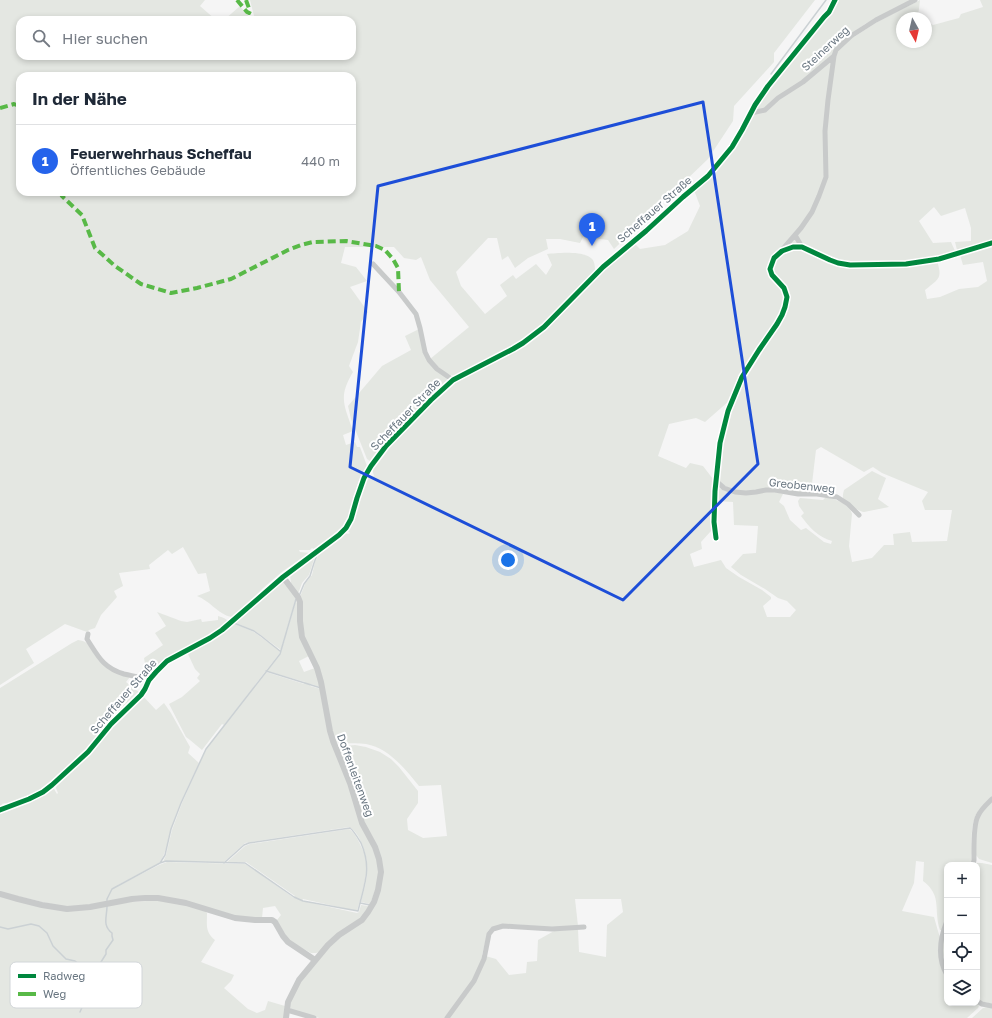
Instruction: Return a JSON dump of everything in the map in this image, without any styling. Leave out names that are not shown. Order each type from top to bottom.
[{"type":"street","name":"Scheffauer Straße","points":[[0,810],[29,799],[43,792],[52,785],[88,752],[111,724],[141,695],[149,680],[168,661],[222,630],[284,577],[339,535],[346,528],[351,519],[362,485],[371,466],[386,446],[431,400],[453,380],[523,343],[544,326],[603,267],[708,176],[732,147],[755,105],[768,86],[829,12],[835,0]]},
{"type":"street","name":"Steinerweg","points":[[751,113],[764,110],[778,98],[803,82],[834,56],[836,50],[851,36],[876,20],[915,0]]},
{"type":"street","points":[[716,538],[714,522],[715,491],[720,444],[728,411],[742,377],[782,316],[785,307],[787,297],[784,288],[772,275],[770,269],[774,258],[795,235],[812,212],[820,196],[826,177],[825,131],[834,56]]},
{"type":"street","points":[[795,235],[802,247]]},
{"type":"street","points":[[782,250],[793,247],[802,247],[838,263],[850,265],[878,265],[906,264],[939,259],[992,243]]},
{"type":"street","points":[[373,264],[399,292],[416,314],[425,352],[429,360],[453,380]]},
{"type":"street","name":"Greobenweg","points":[[716,482],[724,488],[735,492],[746,493],[775,490],[798,494],[817,494],[837,497],[848,504],[859,515]]},
{"type":"street","name":"Doffenleitenweg","points":[[284,577],[300,602],[302,637],[321,682],[332,741],[336,747],[350,783],[362,822],[375,847],[381,872],[378,890],[374,902],[368,912],[362,920],[339,935],[328,945],[299,980],[288,1002],[286,1018]]},
{"type":"street","name":"Scheffauer Straße","points":[[88,634],[87,639],[105,664],[122,673],[149,680]]},
{"type":"street","points":[[974,862],[975,824],[977,817],[981,810],[992,799]]},
{"type":"street","points":[[0,894],[42,905],[67,909],[90,907],[132,899],[158,898],[186,903],[235,918],[272,920],[276,922],[283,936],[288,942],[315,960]]},
{"type":"street","points":[[446,1018],[474,981],[484,959],[489,934],[493,929],[503,926],[552,929],[584,927]]},
{"type":"street","points":[[944,929],[942,935],[941,959],[945,970]]},
{"type":"street","points":[[980,1003],[992,1006]]},
{"type":"street","points":[[287,1010],[314,1018]]},
{"type":"highlighted area","points":[[703,102],[758,464],[623,600],[350,467],[378,186]]},
{"type":"shaded area","points":[[0,0],[205,0],[200,6],[211,16],[16,16],[16,60],[356,60],[356,16],[254,16],[250,0],[815,0],[774,53],[774,62],[734,106],[733,121],[708,159],[614,249],[608,240],[583,237],[580,243],[560,239],[546,239],[548,249],[528,258],[515,268],[508,256],[502,260],[497,238],[488,238],[456,272],[461,286],[485,314],[507,296],[500,285],[513,275],[516,279],[536,264],[546,275],[552,265],[547,254],[578,253],[593,260],[595,264],[595,272],[542,326],[510,349],[455,376],[445,372],[430,359],[469,327],[430,280],[421,257],[416,260],[404,258],[394,247],[345,247],[341,263],[356,267],[367,281],[350,287],[368,312],[361,322],[358,342],[349,366],[353,372],[345,388],[344,395],[345,407],[353,431],[343,435],[346,445],[355,442],[357,447],[360,447],[367,466],[360,478],[349,514],[343,525],[332,536],[314,549],[299,550],[300,552],[310,553],[283,571],[263,588],[234,617],[225,615],[197,596],[210,591],[206,573],[198,574],[183,547],[172,554],[168,550],[149,565],[150,569],[119,573],[123,586],[114,591],[117,597],[101,615],[95,628],[87,632],[65,624],[26,649],[34,663],[0,685]]},
{"type":"shaded area","points":[[838,0],[912,0],[865,24],[851,34],[854,37],[877,22],[896,12],[896,48],[932,48],[932,24],[959,18],[961,14],[983,7],[980,0],[992,0],[992,241],[960,252],[957,250],[955,242],[971,241],[971,228],[965,208],[941,216],[934,207],[919,221],[933,243],[951,242],[955,251],[953,253],[913,261],[892,263],[854,263],[842,262],[821,254],[805,245],[802,249],[829,262],[851,267],[904,266],[937,261],[939,275],[936,281],[925,290],[927,299],[940,297],[959,289],[978,287],[987,281],[983,262],[963,265],[960,255],[992,245],[992,796],[979,810],[974,821],[972,833],[972,862],[944,862],[944,927],[942,930],[940,930],[938,923],[933,892],[923,881],[924,862],[916,861],[914,883],[902,911],[934,917],[940,938],[939,955],[944,970],[944,1006],[979,1006],[978,1008],[967,1018],[319,1018],[290,1008],[291,1000],[301,981],[324,952],[336,940],[361,923],[366,917],[376,899],[381,881],[382,873],[380,856],[372,835],[361,817],[354,791],[339,754],[339,750],[346,746],[355,745],[380,752],[391,759],[418,791],[418,803],[407,819],[408,830],[423,838],[447,836],[441,785],[419,786],[396,760],[374,746],[362,743],[342,743],[334,741],[322,681],[302,633],[302,605],[300,597],[305,584],[312,575],[318,554],[345,533],[350,533],[348,531],[353,522],[361,493],[370,474],[371,477],[374,476],[372,469],[382,455],[407,427],[454,382],[467,374],[506,356],[539,334],[558,317],[632,241],[640,249],[665,245],[688,231],[700,206],[694,190],[719,166],[755,106],[823,22],[833,12]],"holes":[[[789,297],[784,314],[771,336],[755,358],[733,403],[729,414],[721,451],[718,471],[720,481],[726,486],[741,491],[775,488],[799,493],[811,492],[816,450],[821,447],[864,472],[873,467],[882,473],[928,492],[922,501],[925,510],[952,510],[947,541],[912,542],[910,532],[893,534],[894,545],[884,545],[872,558],[852,562],[849,546],[852,514],[848,507],[842,502],[826,497],[823,500],[800,498],[798,501],[799,506],[804,513],[801,516],[804,520],[818,534],[832,541],[831,544],[824,542],[806,528],[801,530],[790,520],[784,506],[779,502],[783,494],[778,492],[741,494],[725,489],[717,489],[716,501],[733,502],[734,525],[758,526],[756,553],[743,554],[731,567],[778,598],[787,601],[796,610],[790,617],[767,617],[763,606],[771,599],[771,597],[726,568],[721,560],[694,567],[690,554],[702,549],[701,542],[711,531],[713,479],[703,466],[690,463],[686,468],[658,456],[669,424],[696,418],[705,422],[729,401],[754,354],[775,324],[783,306],[784,299]],[[575,899],[621,899],[623,912],[607,925],[606,957],[579,952],[578,929],[554,931],[538,940],[537,961],[527,962],[526,973],[509,975],[496,959],[482,955],[488,931],[496,927],[504,925],[553,928],[578,926]]]},
{"type":"shaded area","points":[[920,0],[919,12],[897,12]]},
{"type":"shaded area","points":[[240,6],[248,16],[229,16]]},
{"type":"shaded area","points":[[419,329],[423,352],[446,377],[447,382],[372,461],[370,461],[367,459],[351,419],[348,406],[382,366],[411,350],[405,336]]},
{"type":"shaded area","points":[[872,471],[886,478],[878,499],[889,507],[862,512],[844,500],[843,493],[844,490]]},
{"type":"shaded area","points":[[315,556],[309,575],[302,583],[298,594],[291,584],[290,575]]},
{"type":"shaded area","points":[[282,582],[284,582],[296,597],[286,632],[296,600],[309,656],[299,661],[304,672],[315,668],[320,687],[311,684],[310,686],[321,689],[329,737],[378,858],[378,883],[370,904],[361,902],[367,873],[365,852],[358,836],[349,827],[245,843],[224,862],[163,862],[172,830],[182,803],[206,749],[266,672],[304,684],[305,682],[267,671],[280,655],[285,639],[281,650],[255,631],[234,622]]},
{"type":"shaded area","points":[[157,612],[187,622],[201,619],[202,622],[218,620],[218,616],[229,622],[148,677],[144,658],[163,645],[155,633],[166,626]]},
{"type":"shaded area","points":[[233,623],[254,632],[280,651],[224,725],[222,724],[202,750],[186,737],[169,704],[182,697],[200,681],[197,678],[200,674],[195,669],[187,652]]},
{"type":"shaded area","points":[[78,640],[87,643],[99,661],[108,668],[130,677],[126,682],[140,693],[92,744],[48,787],[37,794],[7,805],[5,803],[2,804],[0,807],[0,688]]},
{"type":"shaded area","points":[[142,695],[156,710],[164,703],[190,747],[188,753],[199,763],[177,812],[162,859],[159,863],[118,886],[167,862],[245,864],[294,898],[295,896],[246,862],[227,862],[245,846],[250,844],[349,829],[354,833],[359,842],[365,854],[366,862],[364,883],[357,911],[303,899],[302,901],[357,913],[359,912],[361,905],[369,906],[361,918],[321,951],[311,953],[289,941],[277,920],[281,915],[275,906],[263,908],[262,918],[233,916],[174,899],[64,907],[0,892],[0,812],[51,789],[54,789],[57,794],[57,784]]},
{"type":"shaded area","points":[[992,801],[992,863],[979,859],[976,855],[976,826],[980,815]]},
{"type":"shaded area","points":[[980,863],[992,865],[992,1004],[980,1001]]},
{"type":"shaded area","points":[[0,895],[52,908],[131,901],[171,901],[204,910],[207,913],[208,931],[215,940],[201,962],[234,975],[231,981],[224,988],[248,1009],[257,1013],[265,1010],[268,1001],[285,1006],[284,1018],[0,1018]]},
{"type":"shaded area","points":[[944,939],[944,959],[942,949]]},
{"type":"shaded area","points":[[983,1008],[992,1008],[992,1018],[972,1018]]},
{"type":"waterway","points":[[771,74],[826,0]]},
{"type":"waterway","points":[[340,530],[346,523],[350,512]]},
{"type":"waterway","points":[[299,596],[304,584],[310,576],[317,555]]},
{"type":"waterway","points":[[160,863],[165,855],[171,829],[181,803],[206,749],[280,654],[296,599]]},
{"type":"waterway","points":[[234,623],[254,631],[280,651]]},
{"type":"waterway","points":[[266,671],[321,688]]},
{"type":"waterway","points":[[224,863],[244,845],[249,843],[350,828],[361,843],[367,866],[366,880],[360,903]]},
{"type":"waterway","points":[[107,902],[112,889],[166,861],[245,863],[294,897],[303,901],[358,911],[360,903],[370,905]]},
{"type":"waterway","points":[[101,962],[106,954],[106,950],[113,940],[112,933],[106,924],[107,906]]},
{"type":"waterway","points":[[0,927],[8,929],[31,924],[39,926],[47,933],[53,946],[66,959],[76,962]]},
{"type":"waterway","points":[[80,1012],[82,1008]]},
{"type":"marked path","points":[[237,0],[249,13],[250,11],[246,0]]},
{"type":"marked path","points":[[0,108],[16,105]]},
{"type":"marked path","points":[[62,196],[82,215],[95,248],[115,266],[141,284],[171,293],[231,279],[301,245],[313,242],[346,241],[376,246],[385,250],[393,259],[398,268],[399,292]]},
{"type":"cycle path","points":[[0,810],[29,799],[43,792],[52,785],[88,752],[111,724],[141,695],[149,680],[167,661],[222,630],[283,577],[339,535],[346,528],[351,519],[364,478],[371,466],[386,446],[431,400],[453,380],[513,349],[544,327],[603,267],[708,176],[732,147],[755,105],[768,86],[829,12],[835,0]]},
{"type":"cycle path","points":[[716,538],[714,522],[715,491],[720,443],[728,411],[742,377],[777,324],[785,307],[787,297],[784,288],[772,275],[770,269],[774,258],[782,251],[793,247],[802,247],[830,260],[850,265],[906,264],[939,259],[992,243]]},
{"type":"place","name":"Feuerwehrhaus Scheffau","points":[[592,246]]}]
